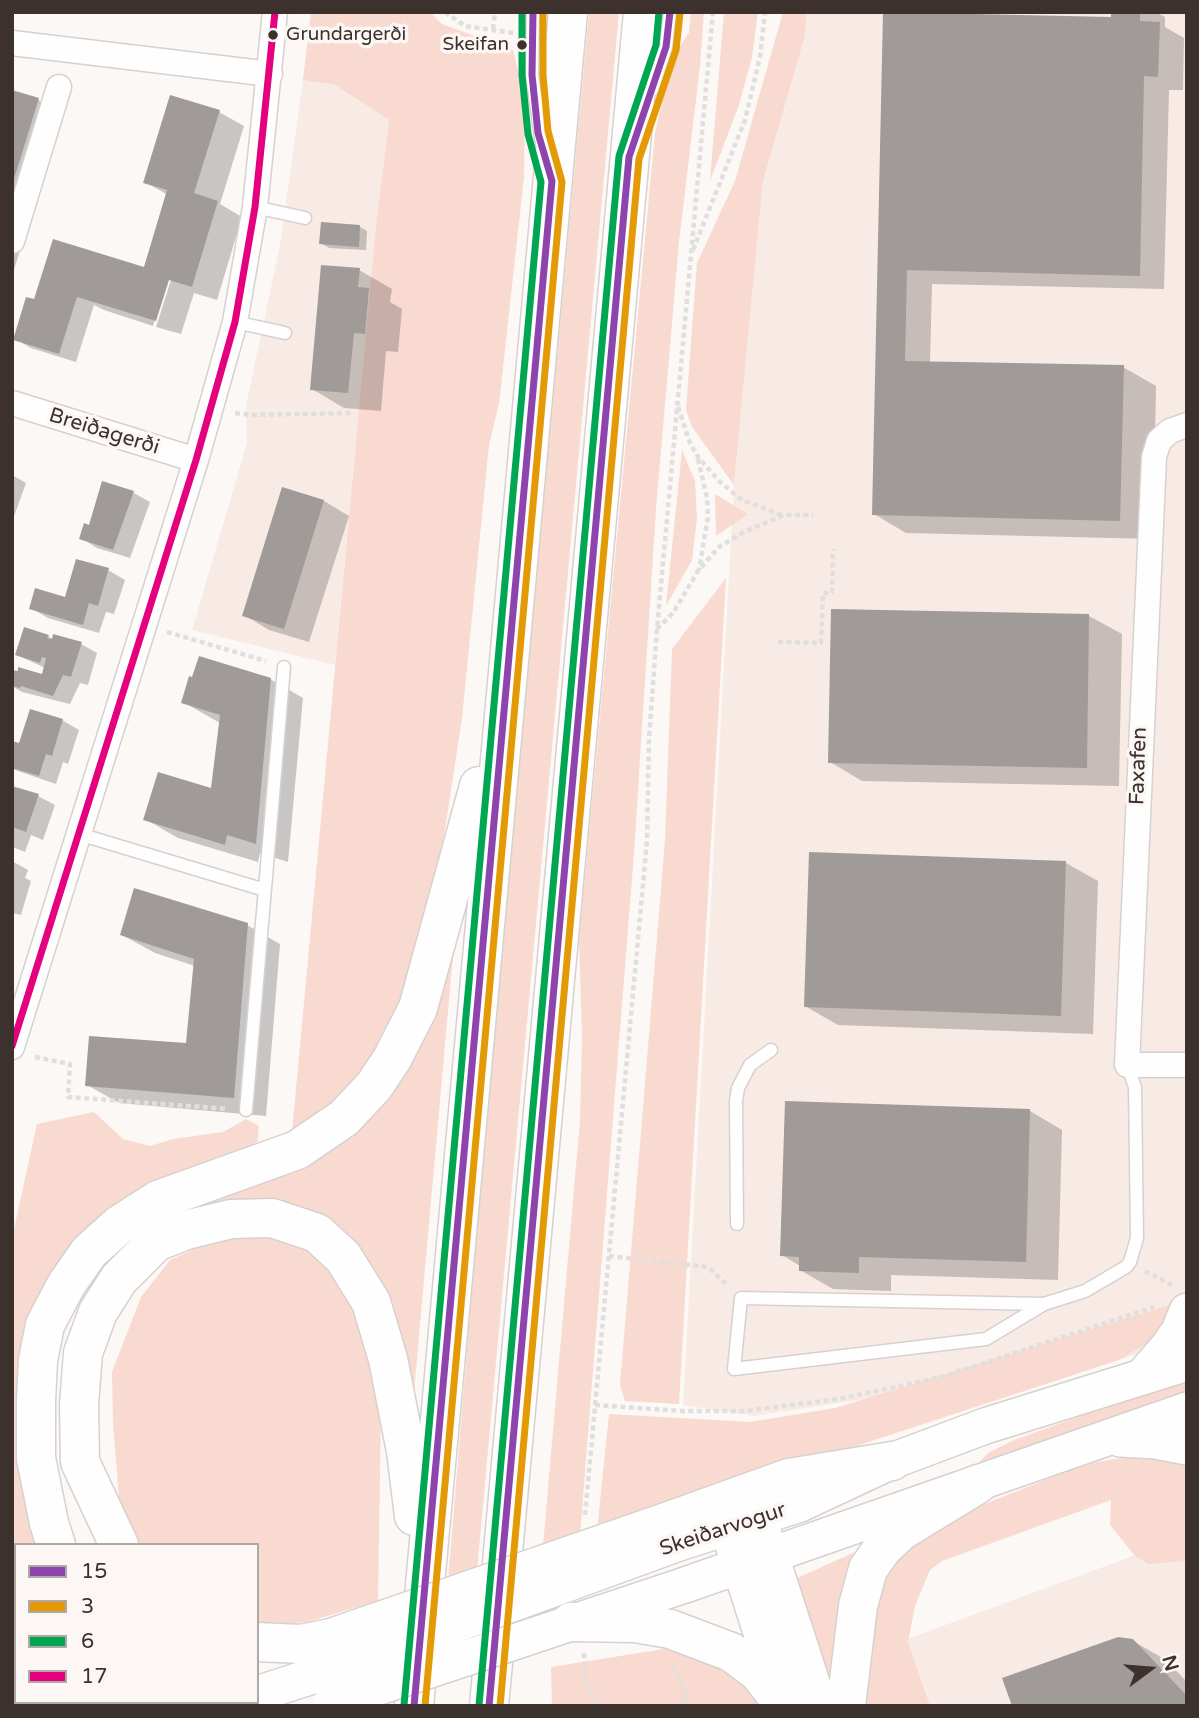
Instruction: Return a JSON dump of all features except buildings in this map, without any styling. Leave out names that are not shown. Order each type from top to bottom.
[{"type":"highway","points":[[414,1706],[568,12]]},
{"type":"highway","points":[[489,1706],[643,12]]},
{"type":"highway","points":[[55,1543],[36,1458],[36,1401],[38,1360],[46,1325],[65,1285],[89,1252],[119,1225],[148,1206],[170,1195],[297,1150],[344,1118],[374,1086],[392,1059],[418,1008],[506,686]]},
{"type":"highway","points":[[96,1543],[79,1494],[79,1405],[83,1353],[98,1312],[119,1279],[156,1242],[186,1230],[231,1219],[272,1218],[317,1233],[343,1257],[371,1303],[388,1359],[406,1451],[424,1592]]},
{"type":"highway","points":[[259,1642],[300,1644],[329,1679],[676,1531],[789,1478],[891,1461]]},
{"type":"highway","points":[[80,1462],[118,1543]]},
{"type":"highway","points":[[846,1706],[858,1606],[869,1569],[881,1549],[901,1531],[978,1484]]},
{"type":"highway","points":[[743,1522],[755,1559],[818,1706]]},
{"type":"highway","points":[[506,1527],[517,1706]]},
{"type":"highway","points":[[755,1559],[785,1706]]},
{"type":"highway","points":[[578,1632],[635,1623],[670,1629],[731,1651],[758,1672],[785,1706]]},
{"type":"main road","points":[[1142,1377],[1179,1331],[1176,1307]]},
{"type":"main road","name":"Skeiðarvogur","points":[[676,1531],[743,1522],[800,1504],[891,1461],[985,1426],[1187,1363]]},
{"type":"main road","name":"Skeiðarvogur","points":[[259,1694],[578,1632],[685,1585],[755,1559],[1187,1410]]},
{"type":"main road","points":[[1109,1438],[1157,1441],[1187,1447]]},
{"type":"street","points":[[23,1052],[79,834],[196,460],[235,322],[256,207],[275,12]]},
{"type":"street","points":[[12,43],[270,74]]},
{"type":"street","points":[[12,241],[59,87]]},
{"type":"street","name":"Breiðagerði","points":[[12,403],[196,460]]},
{"type":"street","name":"Faxafen","points":[[1127,1065],[1154,457],[1159,440],[1170,431],[1187,425]]},
{"type":"street","points":[[1127,1065],[1187,1065]]},
{"type":"lane","points":[[533,12],[532,75],[538,132],[552,181]]},
{"type":"lane","points":[[629,157],[666,47],[670,12]]},
{"type":"lane","points":[[256,207],[305,218]]},
{"type":"lane","points":[[235,322],[285,333]]},
{"type":"lane","points":[[246,1110],[284,667]]},
{"type":"lane","points":[[79,834],[265,890]]},
{"type":"lane","points":[[737,1224],[738,1088],[750,1065],[771,1050]]},
{"type":"lane","points":[[1044,1304],[741,1298],[734,1369],[986,1339],[1044,1304],[1085,1291],[1126,1267],[1137,1238],[1135,1087],[1127,1065]]},
{"type":"path","points":[[445,12],[465,26],[518,34]]},
{"type":"path","points":[[493,29],[495,12]]},
{"type":"path","points":[[584,1522],[648,841],[649,738],[657,629],[713,12]]},
{"type":"path","points":[[691,254],[745,120],[760,57],[765,12]]},
{"type":"path","points":[[677,402],[683,425],[698,457],[705,488],[708,516],[698,571]]},
{"type":"path","points":[[234,413],[251,415],[353,412]]},
{"type":"path","points":[[698,457],[720,482],[742,500],[783,515],[813,515]]},
{"type":"path","points":[[657,629],[683,600],[698,571],[719,547],[744,532],[783,515]]},
{"type":"path","points":[[778,642],[821,643],[823,593],[832,593],[833,549]]},
{"type":"path","points":[[166,632],[244,655]]},
{"type":"path","points":[[23,1052],[70,1064],[68,1097],[231,1109]]},
{"type":"path","points":[[609,1256],[708,1267],[741,1298]]},
{"type":"path","points":[[595,1405],[683,1411],[745,1411],[839,1399],[941,1377],[1176,1307]]},
{"type":"path","points":[[578,1632],[586,1685],[596,1706]]},
{"type":"path","points":[[685,1688],[685,1706]]},
{"type":"shaded area","points":[[311,12],[430,12],[442,24],[513,50],[525,100],[524,177],[499,404],[489,445],[462,718],[445,830],[421,952],[399,1029],[362,1084],[292,1132],[376,225],[389,120],[335,85],[303,80]]},
{"type":"shaded area","points":[[589,12],[619,12],[477,1571],[448,1581],[484,1144]]},
{"type":"shaded area","points":[[691,12],[704,12],[679,242],[656,509],[634,853],[580,1535],[543,1546],[580,1120],[582,1036],[579,940],[655,133],[672,58],[689,33]]},
{"type":"shaded area","points":[[724,12],[758,12],[752,57],[739,105],[710,181]]},
{"type":"shaded area","points":[[783,12],[807,12],[805,36],[763,181],[734,485],[692,427],[686,410],[697,263],[735,181]]},
{"type":"shaded area","points":[[807,12],[1187,12],[1187,1338],[1119,1360],[754,1416],[683,1405],[734,485],[763,181],[805,36]]},
{"type":"shaded area","points":[[303,80],[335,85],[389,120],[376,225],[335,665],[192,630],[247,443],[246,406],[280,245]]},
{"type":"shaded area","points":[[682,450],[695,481],[697,519],[692,560],[666,606]]},
{"type":"shaded area","points":[[715,494],[748,514],[716,536]]},
{"type":"shaded area","points":[[726,578],[679,1404],[625,1401],[620,1385],[665,841],[672,649]]},
{"type":"shaded area","points":[[453,955],[412,1414],[390,1325],[262,1203],[203,1202],[390,1094],[428,1032]]},
{"type":"shaded area","points":[[94,1112],[123,1139],[150,1146],[173,1139],[223,1132],[246,1119],[259,1126],[257,1146],[56,1280],[37,1543],[14,1543],[12,1672],[12,1238],[37,1124]]},
{"type":"shaded area","points":[[262,1234],[310,1249],[351,1298],[381,1408],[378,1601],[307,1622],[259,1626],[259,1543],[136,1543],[121,1525],[112,1372],[141,1297],[170,1260],[214,1240]]},
{"type":"shaded area","points":[[1176,1303],[1161,1335],[1119,1360],[597,1531],[609,1414],[750,1422],[835,1408]]},
{"type":"shaded area","points":[[1187,1378],[1187,1393],[968,1474],[988,1453],[1014,1440]]},
{"type":"shaded area","points":[[1127,1457],[1187,1464],[1187,1561],[1148,1564],[1135,1556],[1110,1525],[1111,1500],[942,1561],[930,1570],[915,1606],[908,1642],[930,1706],[858,1706],[881,1577],[911,1539],[967,1511],[1085,1464]]},
{"type":"shaded area","points":[[1182,1538],[1187,1546],[1187,1706],[921,1706],[899,1642]]},
{"type":"shaded area","points":[[882,1540],[831,1706],[795,1579]]},
{"type":"shaded area","points":[[664,1649],[691,1649],[753,1685],[765,1706],[552,1706],[551,1667]]},
{"type":"transit line","name":"17","points":[[12,1046],[196,460],[235,322],[255,207],[275,12]]},
{"type":"transit line","name":"6","points":[[404,1705],[541,182],[528,134],[522,75],[522,12]]},
{"type":"transit line","name":"15","points":[[414,1706],[552,181],[538,133],[532,75],[533,12]]},
{"type":"transit line","name":"3","points":[[425,1706],[562,182],[548,131],[543,75],[543,12]]},
{"type":"transit line","name":"6","points":[[479,1705],[619,156],[656,45],[659,12]]},
{"type":"transit line","name":"15","points":[[489,1706],[629,157],[666,47],[670,12]]},
{"type":"transit line","name":"3","points":[[500,1706],[639,159],[676,50],[680,13]]},
{"type":"place","name":"Grundargerði","points":[[273,35]]},
{"type":"place","name":"Skeifan","points":[[522,45]]}]
